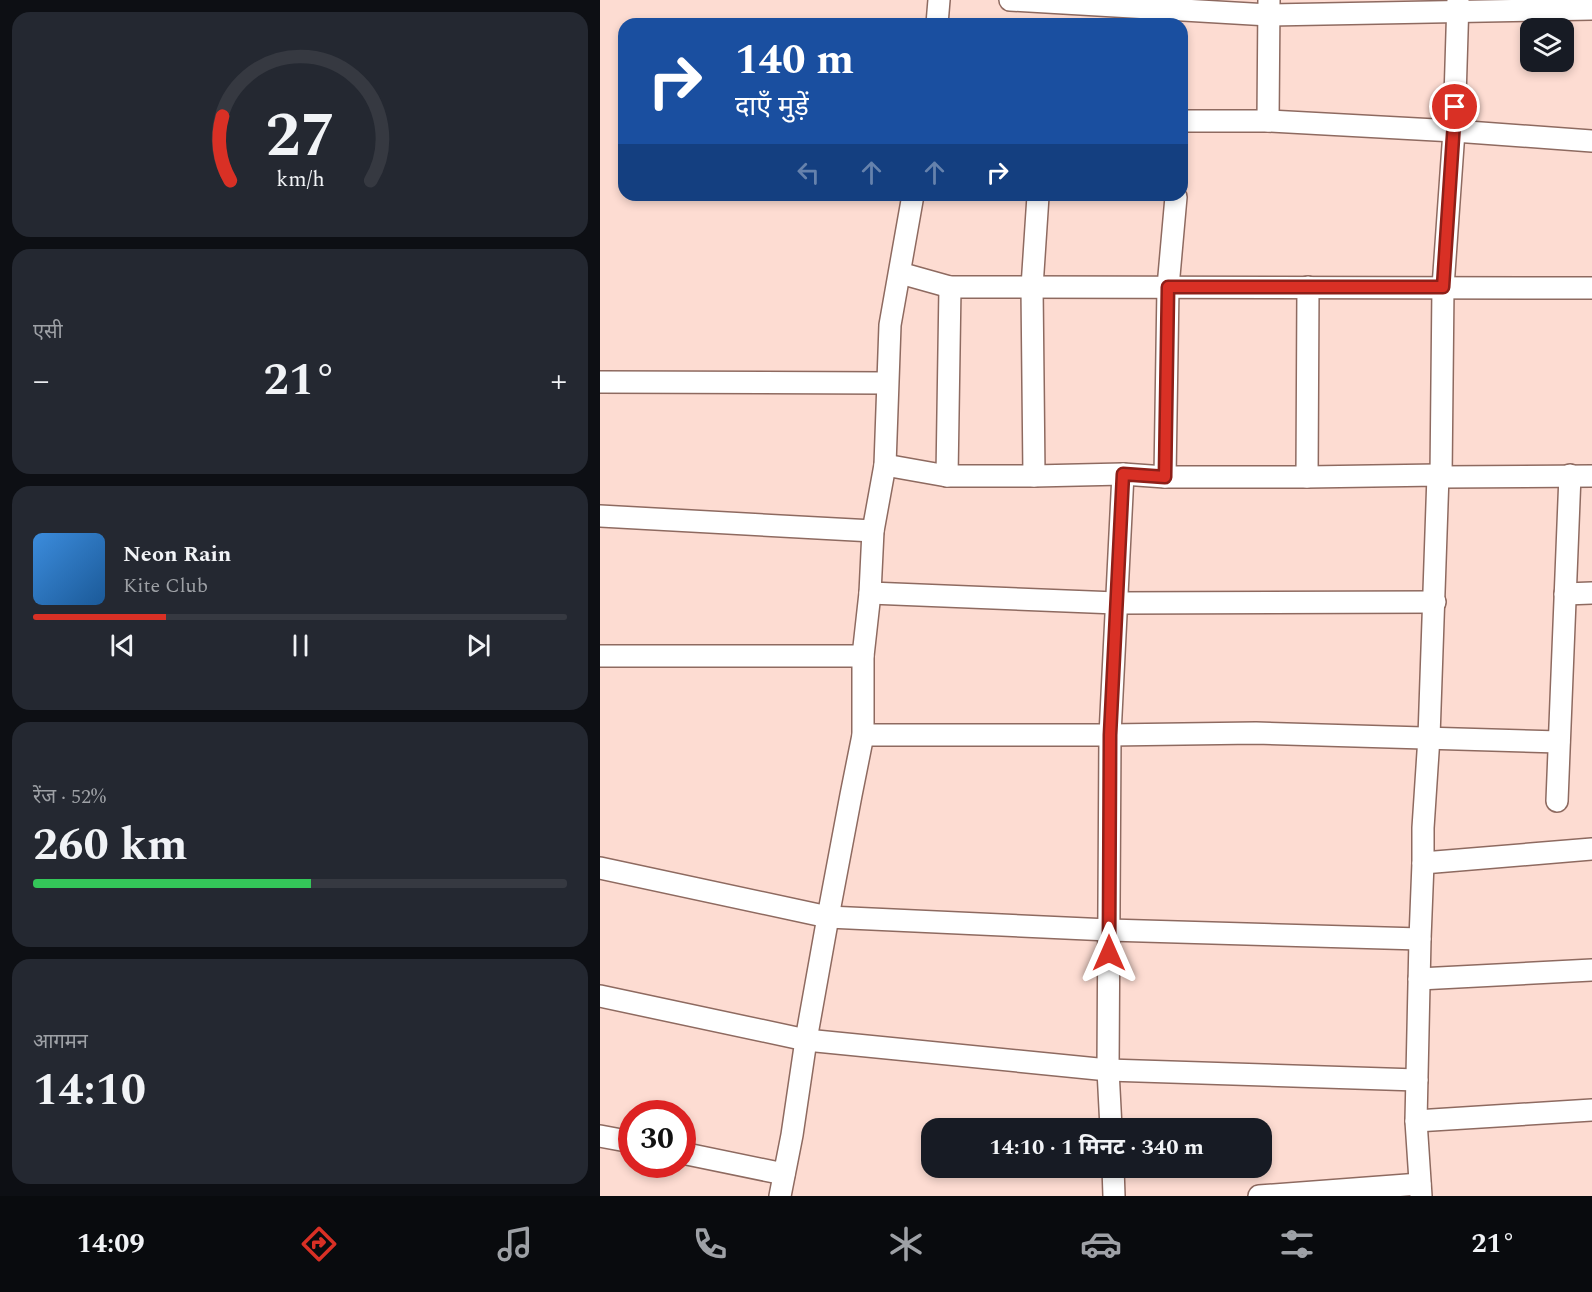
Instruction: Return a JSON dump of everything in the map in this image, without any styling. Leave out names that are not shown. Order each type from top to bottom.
[{"type":"street","points":[[937,18],[939,0]]},
{"type":"street","points":[[1010,0],[1269,7],[1459,6],[1592,9]]},
{"type":"street","points":[[1258,1196],[1420,1190],[1416,1121],[1423,828],[1430,737],[1435,602],[1443,287],[1454,131],[1459,6]]},
{"type":"street","points":[[1268,121],[1269,7]]},
{"type":"street","points":[[1188,121],[1268,121],[1592,141]]},
{"type":"street","points":[[780,1196],[828,917],[863,735],[863,656],[870,593],[873,531],[885,465],[890,325],[912,201]]},
{"type":"street","points":[[1034,476],[1032,287],[1038,201]]},
{"type":"street","points":[[1165,477],[1168,287],[1176,201]]},
{"type":"street","points":[[900,273],[950,286],[1592,288]]},
{"type":"street","points":[[947,476],[950,286]]},
{"type":"street","points":[[1307,477],[1308,287]]},
{"type":"street","points":[[600,382],[887,383]]},
{"type":"street","points":[[885,465],[947,476],[1123,474],[1165,477],[1592,476]]},
{"type":"street","points":[[1110,1118],[1108,1070],[1110,735],[1123,474]]},
{"type":"street","points":[[1557,801],[1570,475]]},
{"type":"street","points":[[600,516],[873,531]]},
{"type":"street","points":[[870,593],[1116,603],[1435,602]]},
{"type":"street","points":[[1565,594],[1592,593]]},
{"type":"street","points":[[600,656],[863,656]]},
{"type":"street","points":[[863,735],[1256,733],[1559,742]]},
{"type":"street","points":[[1423,863],[1592,849]]},
{"type":"street","points":[[600,868],[828,917],[1109,930],[1420,939]]},
{"type":"street","points":[[1419,979],[1592,970]]},
{"type":"street","points":[[600,996],[806,1040],[1108,1070],[1417,1080]]},
{"type":"street","points":[[1416,1121],[1592,1110]]},
{"type":"street","points":[[600,1136],[618,1139]]},
{"type":"street","points":[[696,1156],[784,1174]]},
{"type":"street","points":[[1113,1178],[1114,1196]]},
{"type":"route","points":[[1109,953],[1110,735],[1123,474],[1165,477],[1168,287],[1443,287],[1455,107]]}]
